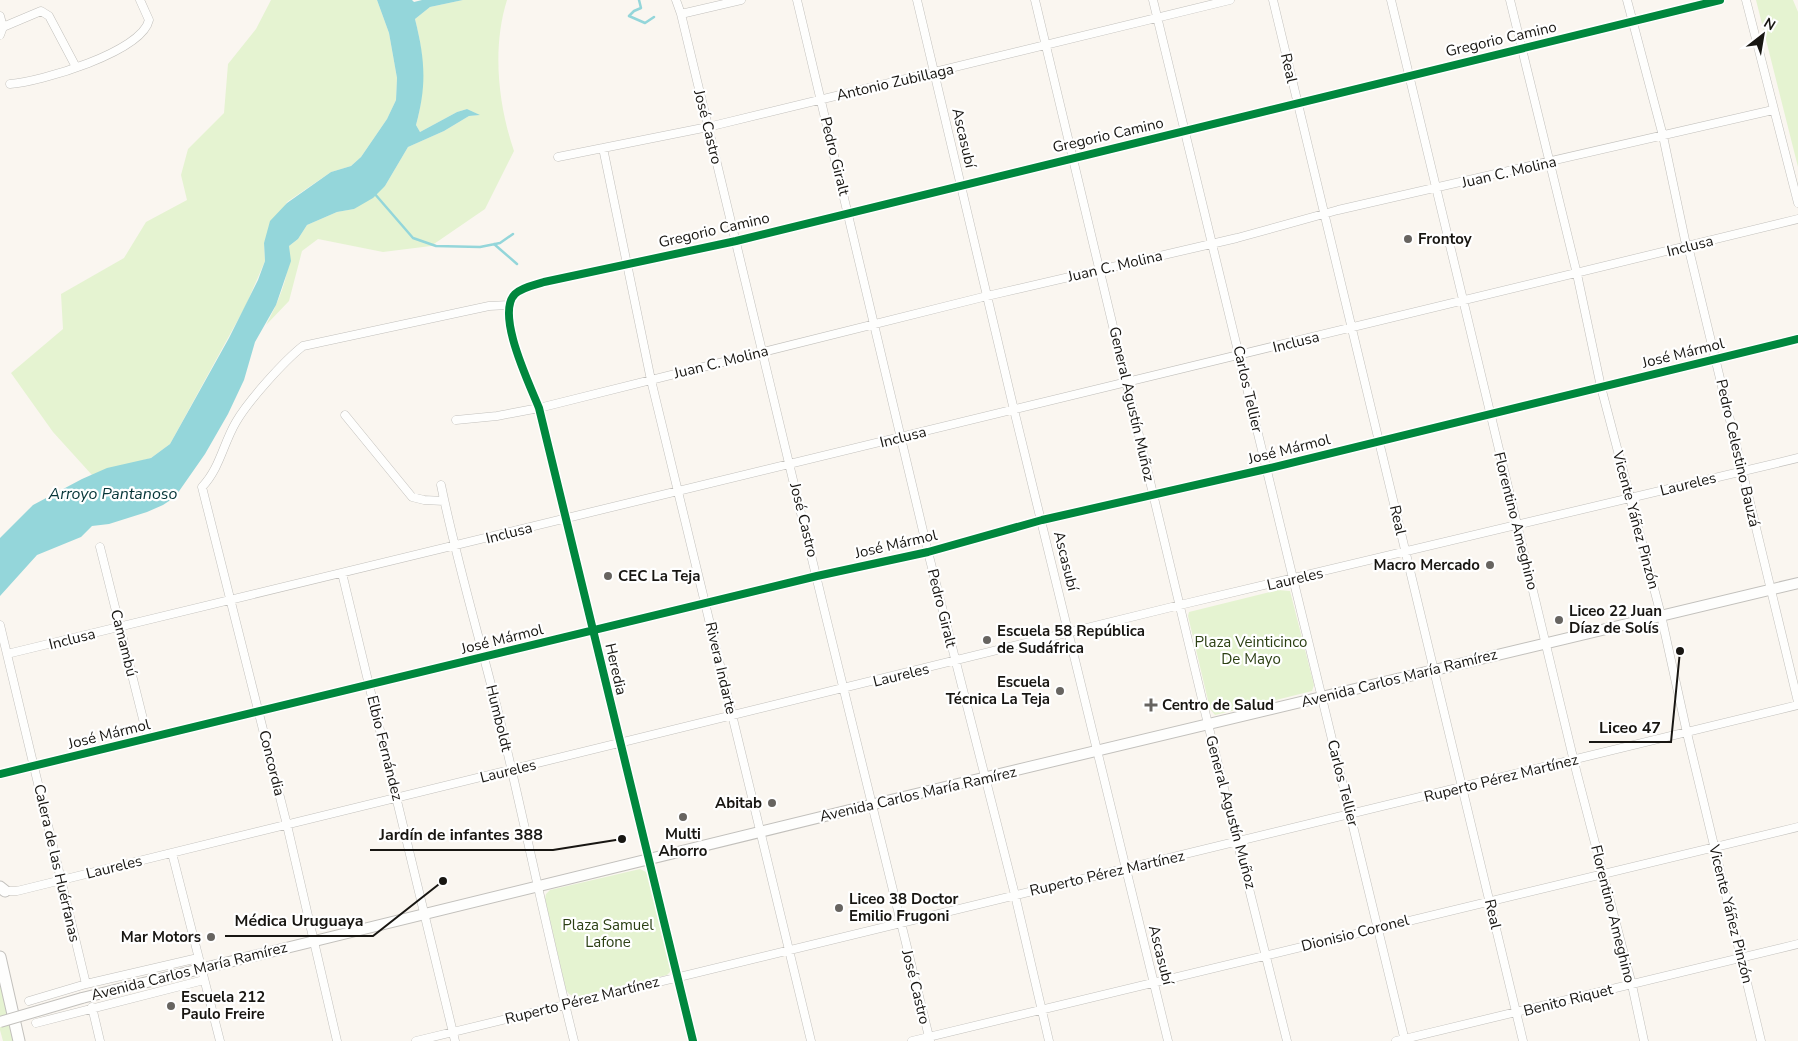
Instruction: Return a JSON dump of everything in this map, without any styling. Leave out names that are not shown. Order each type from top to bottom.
[{"type":"highway","points":[[0,957],[20,1041]]},
{"type":"main road","name":"Avenida Carlos María Ramírez","points":[[0,1022],[82,998],[425,913],[1097,752],[1433,669],[1798,583]]},
{"type":"street","points":[[10,84],[53,76],[113,52],[140,35],[146,31],[149,20],[140,0]]},
{"type":"street","name":"José Castro","points":[[676,0],[681,14],[817,576],[870,805],[929,1039]]},
{"type":"street","points":[[681,14],[741,0]]},
{"type":"street","name":"Pedro Giralt","points":[[797,0],[900,438],[1015,895],[1048,1041]]},
{"type":"street","name":"Ascasubí","points":[[917,0],[1014,410],[1168,1041]]},
{"type":"street","name":"General Agustín Muñoz","points":[[1035,0],[1208,724],[1267,954],[1287,1041]]},
{"type":"street","name":"Carlos Tellier","points":[[1153,0],[1405,1040]]},
{"type":"street","name":"Antonio Zubillaga","points":[[558,158],[708,127],[1230,0]]},
{"type":"street","name":"Real","points":[[1272,0],[1523,1041]]},
{"type":"street","name":"Florentino Ameghino","points":[[1391,0],[1574,760],[1632,985],[1644,1041]]},
{"type":"street","name":"Vicente Yáñez Pinzón","points":[[1510,0],[1577,274],[1602,387],[1661,615],[1687,733],[1761,1041]]},
{"type":"street","name":"Pedro Celestino Bauzá","points":[[1627,0],[1663,136],[1687,246],[1744,471],[1770,590],[1798,704]]},
{"type":"street","name":"Gregorio Camino","points":[[509,306],[514,295],[519,291],[544,282],[736,240],[1720,0]]},
{"type":"street","points":[[1746,0],[1798,203]]},
{"type":"street","points":[[0,16],[2,31],[41,11],[49,16],[76,67]]},
{"type":"street","name":"Juan C. Molina","points":[[456,420],[497,416],[539,408],[987,296],[1773,110]]},
{"type":"street","name":"Rivera Indarte","points":[[603,148],[651,380],[677,492],[706,604],[811,1041]]},
{"type":"street","name":"Inclusa","points":[[7,654],[1798,219]]},
{"type":"street","name":"Concordia","points":[[337,1041],[312,941],[287,825],[232,600],[202,487],[213,475],[227,440],[246,406],[291,356],[303,346],[489,306],[509,306]]},
{"type":"street","name":"Heredia","points":[[509,306],[509,317],[519,358],[539,408],[693,1041]]},
{"type":"street","name":"José Mármol","points":[[0,774],[370,686],[817,576],[928,552],[1042,520],[1266,469],[1798,339]]},
{"type":"street","points":[[345,415],[412,497],[444,501]]},
{"type":"street","name":"Laureles","points":[[2,889],[17,891],[1180,606],[1798,458]]},
{"type":"street","name":"Humboldt","points":[[441,485],[453,546],[485,657],[574,1041]]},
{"type":"street","name":"Camambú","points":[[100,547],[148,739]]},
{"type":"street","name":"Elbio Fernández","points":[[342,573],[398,798],[455,1041]]},
{"type":"street","name":"Calera de las Huérfanas","points":[[0,626],[2,644],[7,654],[86,984]]},
{"type":"street","name":"Ruperto Pérez Martínez","points":[[416,1041],[1352,815],[1798,704]]},
{"type":"street","name":"Dionisio Coronel","points":[[912,1041],[929,1039],[1040,1009],[1798,827]]},
{"type":"street","points":[[172,852],[220,1041]]},
{"type":"street","name":"Benito Riquet","points":[[1396,1041],[1798,944]]},
{"type":"street","name":"Avenida Carlos María Ramírez","points":[[198,958],[86,984],[32,1000],[39,1022],[204,980]]},
{"type":"street","points":[[92,1007],[100,1041]]},
{"type":"green space","points":[[271,0],[377,0],[389,33],[397,78],[396,100],[387,119],[361,157],[351,166],[331,172],[287,202],[264,243],[265,261],[246,305],[170,444],[151,458],[92,475],[53,432],[11,373],[63,329],[61,294],[124,258],[146,222],[187,200],[181,175],[188,149],[224,113],[228,64],[256,29]]},
{"type":"green space","points":[[463,0],[507,0],[502,18],[498,56],[504,114],[514,151],[485,209],[431,246],[383,252],[318,239],[302,251],[289,301],[266,325],[286,277],[289,246],[298,239],[307,225],[337,212],[354,209],[385,186],[408,147],[444,131],[469,116],[479,115],[467,109],[457,112],[420,132],[416,125],[421,99],[423,72],[415,19],[430,7]]},
{"type":"green space","points":[[1756,0],[1793,0],[1798,12],[1798,167]]},
{"type":"green space","name":"Plaza Veinticinco De Mayo","points":[[1278,590],[1290,591],[1314,685],[1312,691],[1215,715],[1210,709],[1188,616],[1189,612]]},
{"type":"green space","name":"Plaza Samuel Lafone","points":[[640,869],[648,873],[671,971],[667,975],[576,997],[569,994],[566,990],[545,899],[546,894],[550,890]]},
{"type":"green space","points":[[0,979],[15,1041],[3,1041],[0,1030]]},
{"type":"water","name":"Arroyo Pantanoso","points":[[377,0],[412,0],[414,2],[422,0],[463,0],[430,7],[415,19],[423,60],[422,97],[416,125],[420,132],[457,112],[467,109],[480,115],[469,116],[444,131],[408,147],[385,186],[373,198],[354,209],[337,212],[307,225],[298,239],[289,246],[291,261],[276,305],[255,342],[244,380],[228,414],[205,454],[175,497],[147,512],[109,524],[92,526],[81,537],[37,555],[0,596],[0,538],[33,505],[107,468],[151,458],[170,444],[229,338],[258,280],[265,261],[264,243],[270,221],[287,203],[331,172],[351,166],[361,157],[387,119],[396,100],[397,78],[389,33]]},
{"type":"waterway","points":[[639,0],[641,8],[629,16],[645,23],[654,17]]},
{"type":"waterway","points":[[374,193],[413,238],[436,246],[480,247],[500,243],[513,234]]},
{"type":"waterway","points":[[494,244],[517,264]]},
{"type":"cycle path","points":[[693,1041],[539,408],[522,367],[511,333],[510,304],[515,294],[525,288],[544,282],[736,241],[1720,0]]},
{"type":"cycle path","points":[[0,774],[817,576],[928,552],[1042,520],[1266,469],[1798,339]]},
{"type":"place","name":"Frontoy","points":[[1408,239]]},
{"type":"place","name":"Macro Mercado","points":[[1490,565]]},
{"type":"place","name":"CEC La Teja","points":[[608,576]]},
{"type":"place","name":"Liceo 22 Juan Díaz de Solís","points":[[1559,620]]},
{"type":"place","name":"Escuela 58 República de Sudáfrica","points":[[987,640]]},
{"type":"place","name":"Liceo 47","points":[[1680,651]]},
{"type":"place","name":"Escuela Técnica La Teja","points":[[1060,691]]},
{"type":"place","name":"Centro de Salud","points":[[1151,705]]},
{"type":"place","name":"Abitab","points":[[772,803]]},
{"type":"place","name":"Multi Ahorro","points":[[683,817]]},
{"type":"place","name":"Jardín de infantes 388","points":[[622,839]]},
{"type":"place","name":"Médica Uruguaya","points":[[443,881]]},
{"type":"place","name":"Liceo 38 Doctor Emilio Frugoni","points":[[839,908]]},
{"type":"place","name":"Mar Motors","points":[[211,937]]},
{"type":"place","name":"Escuela 212 Paulo Freire","points":[[171,1006]]}]
